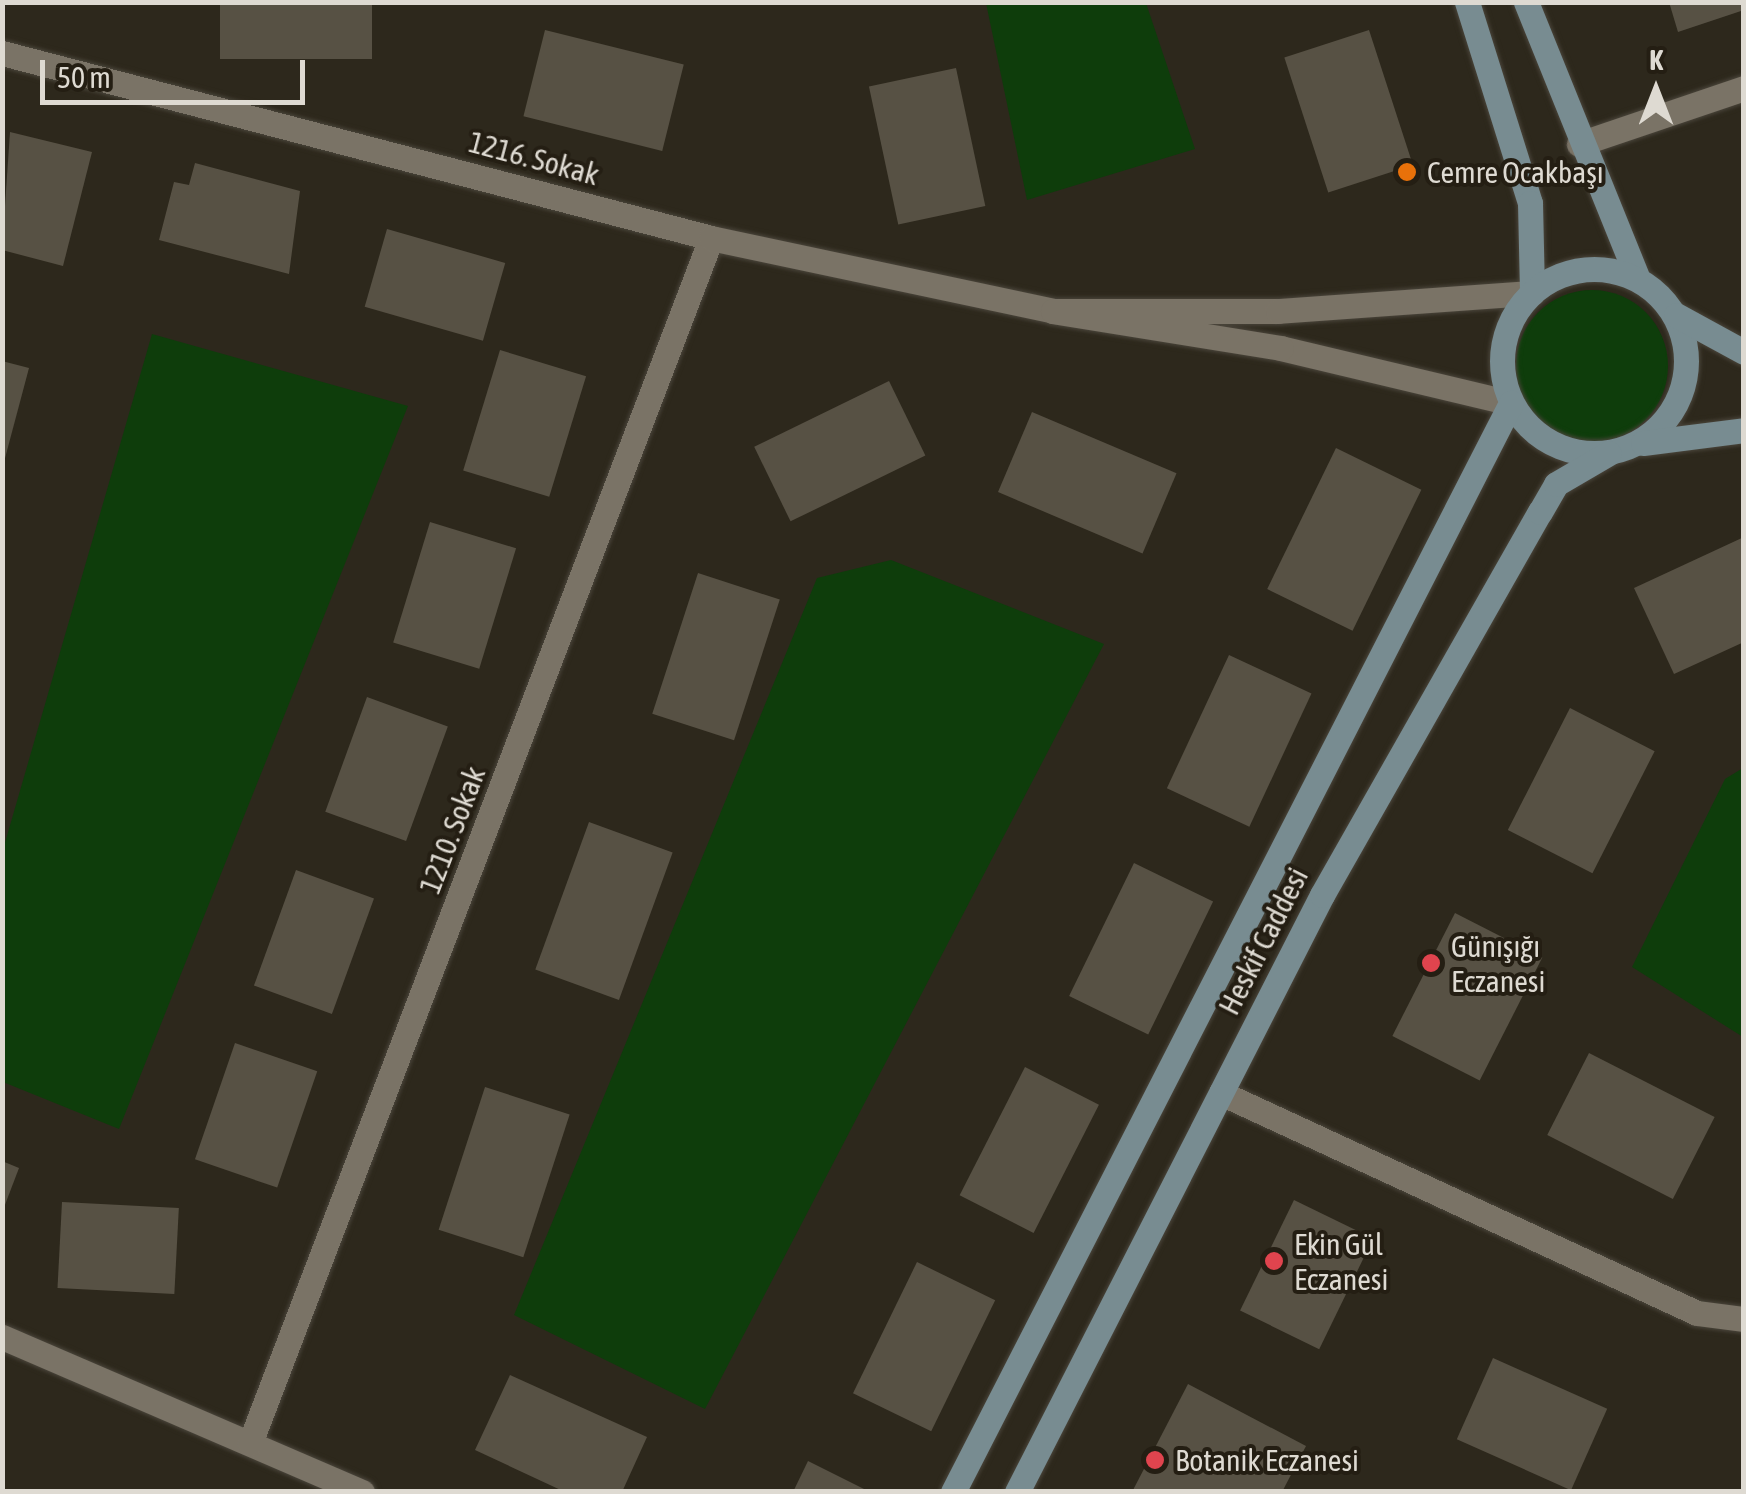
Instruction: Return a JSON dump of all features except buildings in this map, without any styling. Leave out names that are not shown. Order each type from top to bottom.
[{"type":"main road","points":[[953,1492],[1511,403],[1503,344],[1532,292],[1530,203],[1467,2]]},
{"type":"main road","points":[[1526,2],[1579,144],[1638,279],[1676,316],[1744,352]]},
{"type":"main road","points":[[1532,292],[1583,269],[1638,279]]},
{"type":"main road","points":[[1638,444],[1680,400],[1687,370],[1676,316]]},
{"type":"main road","points":[[1511,403],[1552,444],[1609,453],[1638,444],[1744,430]]},
{"type":"main road","name":"Heskif Caddesi","points":[[1017,1492],[1221,1092],[1556,484],[1609,453]]},
{"type":"street","name":"1216. Sokak","points":[[2,54],[712,238],[1052,311]]},
{"type":"street","points":[[1579,144],[1744,88]]},
{"type":"street","name":"1210. Sokak","points":[[250,1443],[712,238]]},
{"type":"street","points":[[1052,311],[1278,311],[1532,292]]},
{"type":"street","points":[[1052,311],[1281,348],[1511,403]]},
{"type":"street","points":[[1221,1092],[1607,1274],[1697,1313],[1744,1319]]},
{"type":"street","points":[[2,1337],[362,1492]]},
{"type":"green space","points":[[986,3],[1146,3],[1195,149],[1027,200]]},
{"type":"green space","points":[[1592,290],[1621,296],[1646,312],[1662,337],[1668,366],[1662,395],[1646,420],[1621,436],[1592,442],[1563,436],[1538,420],[1522,395],[1516,366],[1522,337],[1538,312],[1563,296]]},
{"type":"green space","points":[[152,334],[408,406],[119,1129],[3,1082],[2,853]]},
{"type":"green space","points":[[891,560],[1104,644],[705,1409],[514,1315],[817,578]]},
{"type":"green space","points":[[1743,768],[1743,1037],[1632,967],[1725,779]]},
{"type":"place","name":"Cemre Ocakbaşı","points":[[1407,172]]},
{"type":"place","name":"Günışığı Eczanesi","points":[[1431,963]]},
{"type":"place","name":"Ekin Gül Eczanesi","points":[[1274,1261]]},
{"type":"place","name":"Botanik Eczanesi","points":[[1155,1460]]}]
